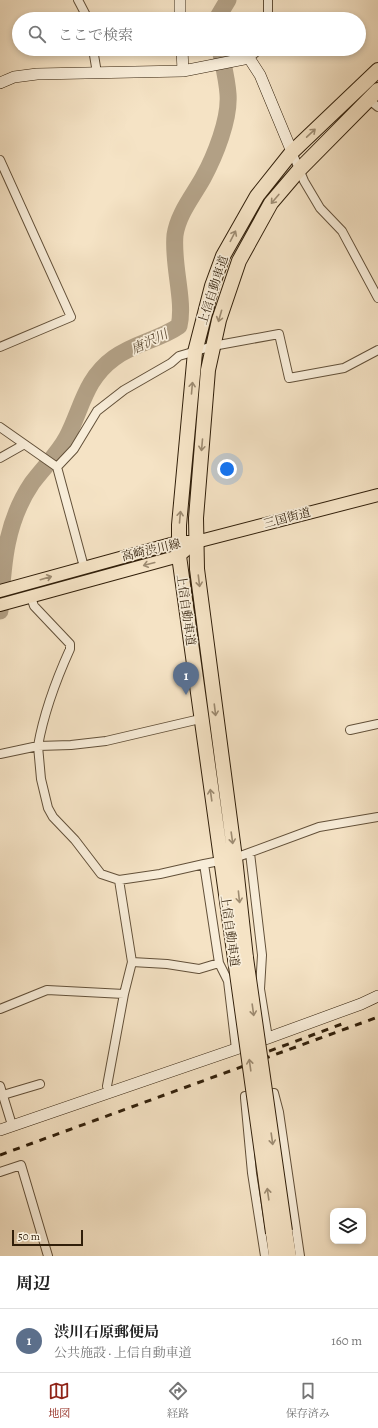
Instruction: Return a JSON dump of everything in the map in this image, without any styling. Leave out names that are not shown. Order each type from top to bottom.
[{"type":"highway","name":"上信自動車道","points":[[288,1256],[279,1232],[240,958],[220,861],[200,719],[178,542],[195,352],[208,298],[223,256],[257,196],[292,152],[378,70]]},
{"type":"highway","name":"上信自動車道","points":[[240,958],[235,858],[197,569],[196,542],[201,452],[208,370],[221,313],[239,261],[271,203],[300,169],[375,99]]},
{"type":"highway","name":"上信自動車道","points":[[276,1256],[279,1232]]},
{"type":"main road","name":"三国街道","points":[[196,542],[378,495]]},
{"type":"main road","name":"高崎渋川線","points":[[4,590],[178,542],[196,542]]},
{"type":"main road","name":"高崎渋川線","points":[[5,604],[179,556],[196,542]]},
{"type":"street","points":[[78,0],[84,12]]},
{"type":"street","points":[[180,0],[180,12]]},
{"type":"street","points":[[268,0],[268,12]]},
{"type":"street","points":[[94,56],[97,73]]},
{"type":"street","points":[[182,56],[183,71]]},
{"type":"street","points":[[0,82],[14,77],[37,74],[183,71],[249,58],[251,56]]},
{"type":"street","points":[[249,58],[260,75],[304,181],[320,208],[342,230],[378,298]]},
{"type":"street","points":[[0,160],[71,317],[0,347]]},
{"type":"street","points":[[57,467],[74,449],[97,410],[124,390],[171,363],[179,356],[213,346],[279,334],[289,378],[344,368],[378,350]]},
{"type":"street","points":[[0,427],[23,445],[57,467],[84,568]]},
{"type":"street","points":[[0,458],[23,445]]},
{"type":"street","points":[[31,597],[34,606],[70,644],[70,648],[58,676],[42,727],[38,746],[41,779],[48,808],[102,874],[119,880],[160,874],[235,858],[319,827],[378,817]]},
{"type":"street","points":[[0,754],[38,746],[71,745],[106,741],[200,719]]},
{"type":"street","points":[[350,730],[378,724]]},
{"type":"street","points":[[250,853],[262,956],[260,989],[268,1038]]},
{"type":"street","points":[[204,864],[218,963],[228,981],[236,1049]]},
{"type":"street","points":[[107,1086],[124,994],[132,962],[119,880]]},
{"type":"street","points":[[132,962],[167,964],[199,970],[218,963]]},
{"type":"street","points":[[0,1010],[47,990],[124,994]]},
{"type":"street","points":[[0,1130],[268,1038],[361,1004],[378,996]]},
{"type":"street","points":[[3,1095],[40,1084]]},
{"type":"street","points":[[0,1086],[12,1125]]},
{"type":"street","points":[[265,1256],[252,1173],[245,1096],[274,1093],[279,1112],[300,1256]]},
{"type":"street","points":[[0,1172],[21,1165],[48,1256]]},
{"type":"waterway","name":"唐沢川","points":[[221,12],[228,0]]},
{"type":"waterway","name":"唐沢川","points":[[0,611],[4,561],[16,513],[32,483],[55,455],[67,437],[90,385],[104,366],[114,358],[179,326],[180,294],[175,258],[175,235],[179,220],[186,205],[203,178],[212,159],[221,137],[227,115],[228,94],[222,56]]},
{"type":"railway","points":[[0,1155],[378,1017]]},
{"type":"railway","points":[[256,1056],[342,1024]]},
{"type":"place","name":"渋川石原郵便局","points":[[186,695]]}]
